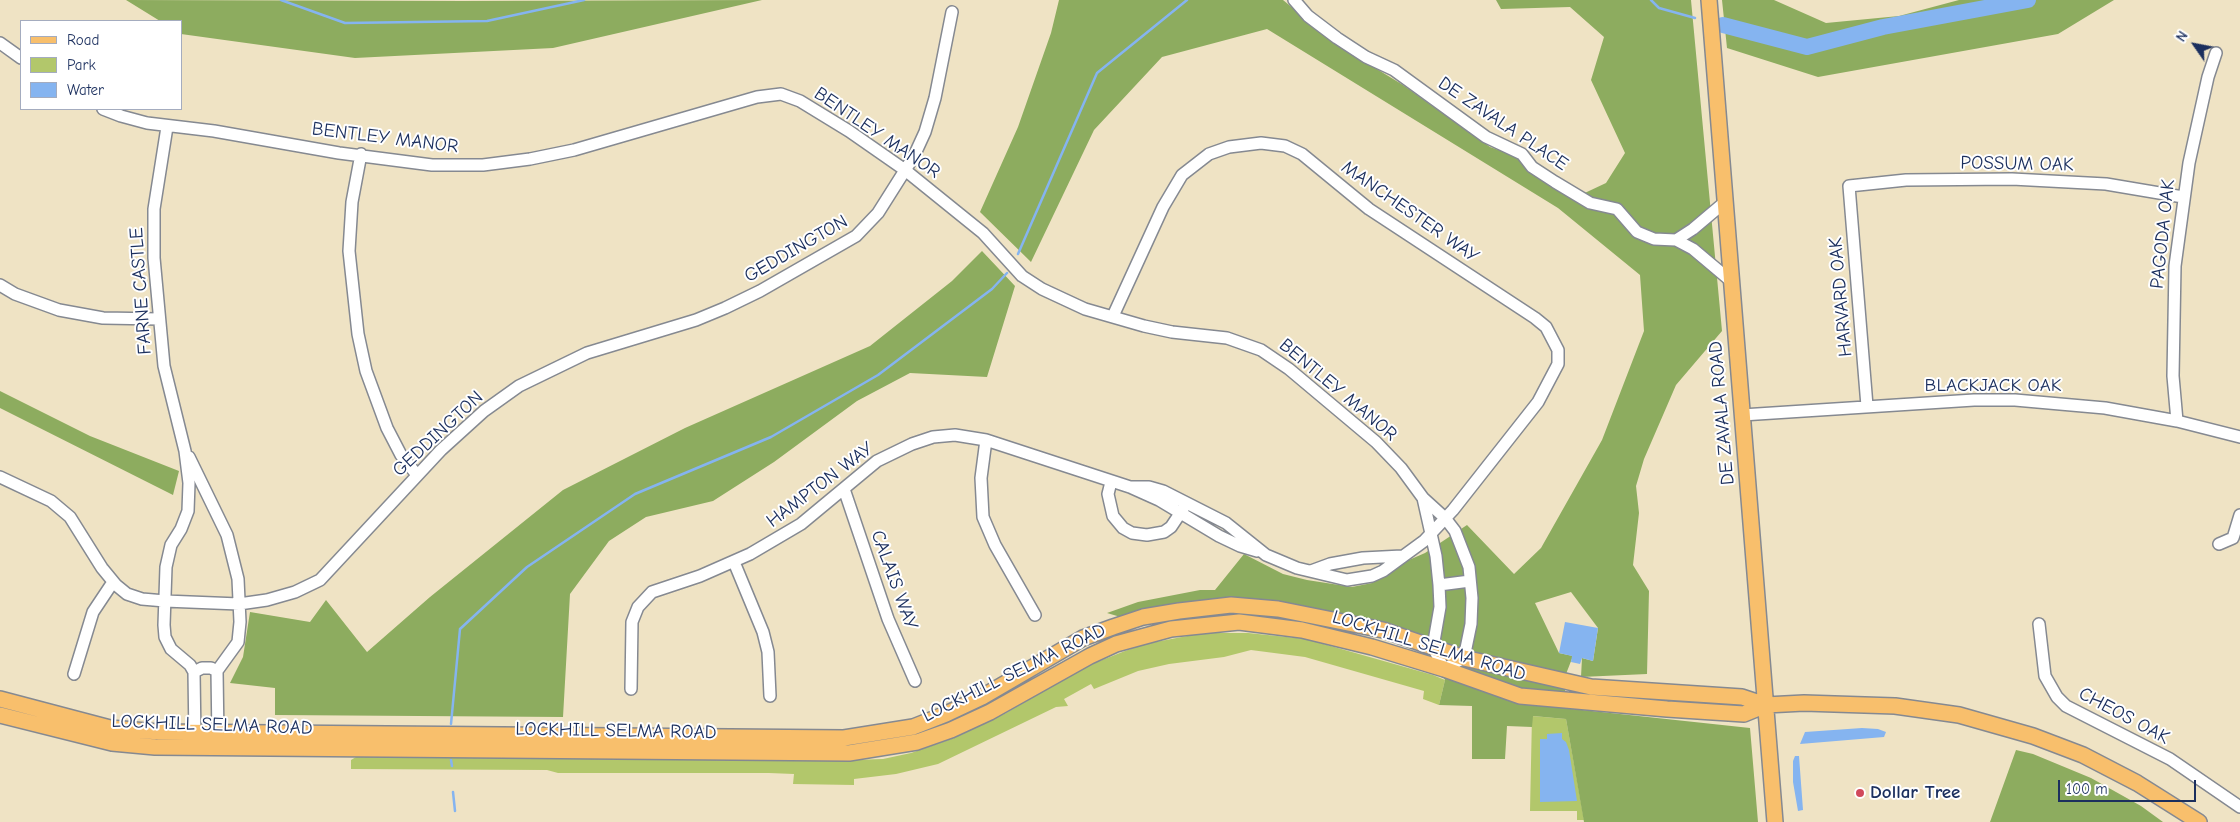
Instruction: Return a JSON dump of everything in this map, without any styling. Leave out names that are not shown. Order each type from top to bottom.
[{"type":"main road","name":"DE ZAVALA ROAD","points":[[1709,0],[1775,822]]},
{"type":"main road","name":"LOCKHILL SELMA ROAD","points":[[0,699],[110,728],[159,732],[844,738],[913,727],[982,697],[1083,638],[1144,617],[1230,605],[1311,614],[1383,630],[1434,646],[1464,658],[1591,687],[1742,697],[1766,705]]},
{"type":"main road","name":"LOCKHILL SELMA ROAD","points":[[0,715],[112,744],[155,747],[849,753],[917,742],[951,730],[990,712],[1090,656],[1116,644],[1148,634],[1202,625],[1239,622],[1302,630],[1372,647],[1444,669],[1520,696],[1744,714],[1766,705],[1804,702],[1895,706],[1967,717],[2033,736],[2083,754],[2137,782],[2199,822]]},
{"type":"street","name":"DE ZAVALA PLACE","points":[[1294,0],[1308,16],[1337,38],[1366,57],[1394,70],[1486,137],[1522,154],[1532,167],[1555,182],[1590,203],[1616,209],[1637,232],[1654,239],[1676,240],[1693,248],[1731,281]]},
{"type":"street","name":"GEDDINGTON","points":[[2,482],[51,501],[70,518],[113,582],[128,594],[142,599],[164,601],[239,604],[267,600],[296,592],[320,580],[417,475],[484,411],[519,386],[587,353],[686,323],[725,308],[844,245],[867,226],[905,170],[925,132],[935,98],[952,12]]},
{"type":"street","points":[[0,42],[20,57]]},
{"type":"street","name":"PAGODA OAK","points":[[2177,421],[2173,376],[2175,266],[2183,197],[2196,130],[2216,54]]},
{"type":"street","name":"BENTLEY MANOR","points":[[105,110],[121,116],[167,127],[214,131],[402,162],[453,166],[483,165],[530,159],[574,150],[757,97],[781,94],[800,101],[849,131],[905,170],[983,233],[1010,264],[1031,283],[1085,309],[1172,332],[1226,338],[1261,350],[1289,369],[1376,442],[1401,468],[1423,498],[1445,518],[1455,531],[1464,549],[1470,580],[1471,624],[1464,658]]},
{"type":"street","name":"FARNE CASTLE","points":[[167,127],[154,209],[154,258],[164,366],[186,451],[189,483],[188,511],[181,529],[171,545],[166,567],[164,601],[165,637],[171,649],[190,665],[194,672]]},
{"type":"street","name":"MANCHESTER WAY","points":[[1113,316],[1162,207],[1182,175],[1198,161],[1209,154],[1245,144],[1285,146],[1302,154],[1369,209],[1535,318],[1546,327],[1558,350],[1558,364],[1538,402],[1445,518]]},
{"type":"street","points":[[361,154],[352,202],[349,251],[358,334],[366,371],[387,428],[401,455],[417,475]]},
{"type":"street","name":"POSSUM OAK","points":[[1850,186],[1906,180],[2012,179],[2106,184],[2183,197]]},
{"type":"street","name":"HARVARD OAK","points":[[1850,186],[1867,406]]},
{"type":"street","points":[[1676,240],[1693,229],[1725,202]]},
{"type":"street","points":[[0,285],[15,294],[60,310],[103,318],[159,319]]},
{"type":"street","name":"BLACKJACK OAK","points":[[1742,415],[1974,400],[2015,400],[2105,408],[2177,421],[2240,437]]},
{"type":"street","name":"HAMPTON WAY","points":[[631,689],[632,622],[643,600],[652,592],[734,562],[794,528],[877,462],[912,444],[933,437],[956,434],[986,440],[1130,487],[1159,500],[1240,546],[1258,551],[1280,562],[1311,570],[1330,578],[1360,579],[1382,571],[1424,541],[1445,518]]},
{"type":"street","points":[[986,440],[981,478],[983,517],[995,545],[1035,615]]},
{"type":"street","name":"FARNE CASTLE","points":[[186,451],[227,535],[238,579],[238,642],[217,671]]},
{"type":"street","points":[[1111,482],[1108,494],[1112,516],[1123,528],[1132,533],[1147,536],[1164,532],[1181,514],[1186,503]]},
{"type":"street","name":"HAMPTON WAY","points":[[1130,487],[1149,487],[1186,503],[1226,523],[1258,551]]},
{"type":"street","name":"CALAIS WAY","points":[[844,489],[888,619],[915,681]]},
{"type":"street","name":"BENTLEY MANOR","points":[[1423,498],[1436,556],[1439,585],[1440,607],[1434,646]]},
{"type":"street","points":[[2219,544],[2233,538],[2240,515]]},
{"type":"street","points":[[1311,570],[1330,564],[1363,558],[1402,556]]},
{"type":"street","points":[[734,562],[763,632],[768,652],[770,696]]},
{"type":"street","points":[[1439,585],[1470,580]]},
{"type":"street","points":[[74,674],[92,612],[113,582]]},
{"type":"street","name":"CHEOS OAK","points":[[2039,624],[2045,676],[2056,697],[2066,706],[2170,759],[2240,807]]},
{"type":"street","points":[[1434,646],[1444,669],[1464,658]]},
{"type":"street","points":[[195,747],[194,672],[202,668],[210,668],[217,671],[218,748]]},
{"type":"street","points":[[982,697],[990,712]]},
{"type":"street","points":[[195,701],[217,702]]},
{"type":"street","points":[[25,722],[30,707]]},
{"type":"street","points":[[400,733],[400,749]]},
{"type":"street","points":[[632,752],[633,736]]},
{"type":"green space","points":[[126,0],[762,0],[553,48],[355,58],[182,34],[182,20],[158,20]]},
{"type":"green space","points":[[1059,0],[1283,0],[1339,46],[1403,85],[1490,147],[1516,156],[1526,168],[1572,199],[1606,183],[1625,153],[1591,80],[1604,37],[1570,7],[1501,9],[1496,0],[1691,0],[1722,331],[1676,385],[1644,459],[1636,486],[1639,513],[1633,565],[1649,591],[1647,674],[1581,677],[1582,658],[1593,661],[1598,628],[1571,592],[1535,603],[1559,653],[1573,656],[1566,674],[1564,708],[1750,728],[1758,822],[1584,822],[1566,719],[1533,716],[1532,727],[1507,726],[1505,759],[1472,759],[1472,706],[1439,705],[1445,680],[1423,638],[1304,608],[1124,618],[1107,613],[1138,602],[1200,590],[1215,590],[1244,554],[1283,574],[1307,580],[1352,587],[1372,583],[1402,563],[1425,553],[1467,525],[1514,574],[1541,548],[1602,440],[1644,331],[1640,275],[1558,208],[1267,29],[1162,57],[1094,130],[1031,262],[980,212],[1018,127],[1051,33]]},
{"type":"green space","points":[[1722,0],[1774,0],[1826,23],[1899,16],[1959,0],[2114,0],[2058,34],[1818,77],[1727,48]]},
{"type":"green space","points":[[982,251],[1015,286],[987,377],[910,373],[857,401],[774,462],[713,501],[646,517],[609,541],[570,594],[563,717],[275,715],[275,688],[230,683],[243,657],[250,612],[310,622],[326,600],[367,652],[430,597],[563,490],[685,428],[870,346],[952,281]]},
{"type":"green space","points":[[0,391],[90,436],[179,471],[173,495],[0,408]]},
{"type":"green space","points":[[1203,633],[1248,633],[1306,639],[1433,675],[1445,680],[1439,705],[1423,699],[1424,691],[1305,657],[1251,650],[1224,657],[1169,664],[1138,671],[1094,689],[1091,684],[1064,699],[1068,706],[1056,707],[938,764],[896,774],[854,779],[854,785],[793,784],[794,774],[769,773],[558,773],[547,770],[351,769],[351,760],[356,757],[824,761],[883,759],[911,753],[954,738],[1006,713],[1087,666],[1125,651],[1145,644]]},
{"type":"green space","points":[[1532,716],[1566,719],[1584,820],[1577,820],[1577,811],[1530,811]]},
{"type":"green space","points":[[2016,750],[2033,754],[2091,778],[2141,806],[2163,822],[1990,822]]},
{"type":"water","points":[[1565,622],[1598,628],[1593,661],[1582,658],[1580,664],[1571,662],[1572,656],[1559,653]]},
{"type":"water","points":[[1862,728],[1878,729],[1886,732],[1884,737],[1800,744],[1805,732]]},
{"type":"water","points":[[1562,733],[1562,739],[1566,742],[1569,750],[1577,801],[1540,802],[1540,739],[1547,739],[1547,734]]},
{"type":"water","points":[[1795,756],[1799,756],[1803,810],[1798,811],[1793,782],[1793,761]]},
{"type":"waterway","points":[[281,0],[345,23],[487,21],[584,0]]},
{"type":"waterway","points":[[1018,254],[1097,73],[1187,0]]},
{"type":"waterway","points":[[1651,0],[1659,8],[1695,18]]},
{"type":"waterway","points":[[1723,25],[1807,47],[1883,27],[2028,0]]},
{"type":"waterway","points":[[451,724],[460,629],[527,567],[635,494],[771,437],[878,375],[992,289],[1007,273]]},
{"type":"waterway","points":[[451,760],[452,766]]},
{"type":"waterway","points":[[453,792],[455,811]]},
{"type":"place","name":"Dollar Tree","points":[[1860,793]]}]
